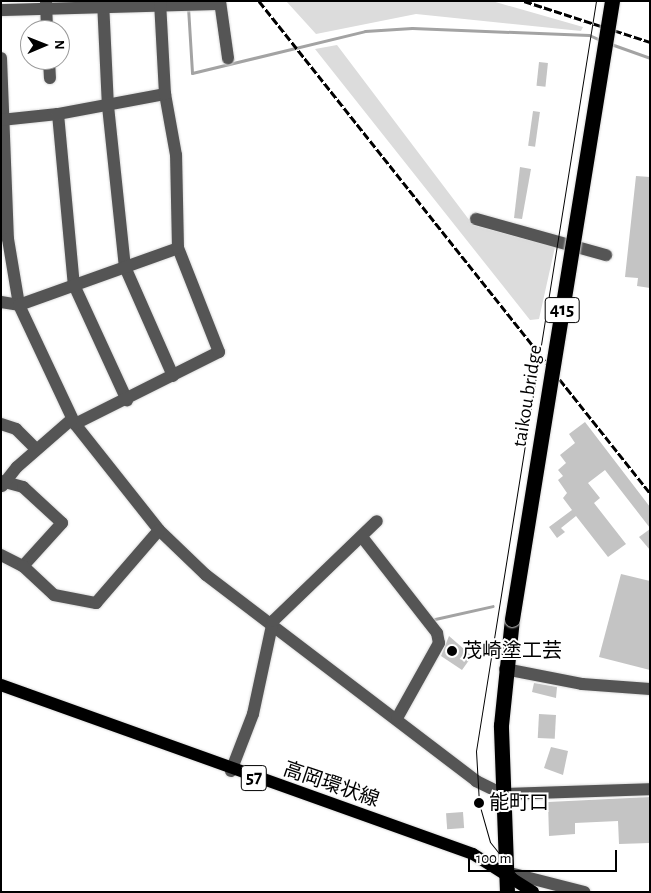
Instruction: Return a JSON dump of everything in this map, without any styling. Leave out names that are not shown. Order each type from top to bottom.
[{"type":"highway","name":"taikou bridge","points":[[505,669],[612,1]]},
{"type":"highway","name":"415","points":[[505,669],[503,794],[507,892]]},
{"type":"main road","name":"高岡環状線","points":[[1,686],[231,771],[473,854],[506,872]]},
{"type":"main road","points":[[506,872],[524,892]]},
{"type":"main road","points":[[506,872],[533,892]]},
{"type":"street","points":[[1,10],[46,5],[220,2],[228,58]]},
{"type":"street","points":[[3,483],[36,449],[73,422],[127,400],[219,352],[178,248],[176,155],[165,94],[160,3]]},
{"type":"street","points":[[103,4],[108,106],[126,267],[173,376]]},
{"type":"street","points":[[46,5],[47,20]]},
{"type":"street","points":[[1,58],[4,120],[4,198],[8,239],[19,305],[73,422],[159,530],[206,575],[396,718],[476,781],[503,794],[650,789]]},
{"type":"street","points":[[50,70],[50,78]]},
{"type":"street","points":[[4,120],[108,106],[165,94]]},
{"type":"street","points":[[58,114],[74,285],[127,400]]},
{"type":"street","points":[[476,219],[606,254]]},
{"type":"street","points":[[1,302],[19,305],[178,248]]},
{"type":"street","points":[[1,424],[16,430],[36,449]]},
{"type":"street","points":[[3,483],[23,487],[62,523],[23,566]]},
{"type":"street","points":[[231,771],[253,714],[273,621],[377,521]]},
{"type":"street","points":[[1,555],[23,566],[54,595],[96,603],[159,530]]},
{"type":"street","points":[[362,537],[437,633],[439,644],[396,718]]},
{"type":"street","points":[[505,669],[582,684],[650,689]]},
{"type":"street","points":[[506,872],[584,892]]},
{"type":"shaded area","points":[[286,1],[492,1],[583,27],[581,31],[416,14],[316,34]]},
{"type":"shaded area","points":[[337,45],[473,225],[555,247],[539,319],[530,320],[315,49]]},
{"type":"building","points":[[539,62],[548,63],[545,87],[536,86]]},
{"type":"building","points":[[533,111],[540,112],[535,147],[528,146]]},
{"type":"building","points":[[520,167],[531,169],[522,219],[514,218]]},
{"type":"building","points":[[636,176],[650,177],[650,288],[637,286],[638,278],[625,277]]},
{"type":"building","points":[[585,422],[650,507],[650,528],[605,470],[588,483],[600,498],[594,503],[626,544],[608,557],[576,516],[561,528],[565,532],[557,538],[549,527],[572,510],[563,498],[567,493],[558,480],[563,476],[558,470],[566,463],[560,455],[575,443],[569,434]]},
{"type":"building","points":[[650,529],[650,550],[639,537]]},
{"type":"building","points":[[621,574],[650,581],[650,670],[599,657]]},
{"type":"building","name":"茂崎塗工芸","points":[[449,636],[472,656],[462,670],[441,656]]},
{"type":"building","points":[[534,683],[557,687],[556,698],[532,692]]},
{"type":"building","points":[[539,714],[556,715],[555,739],[538,738]]},
{"type":"building","points":[[551,747],[568,751],[563,775],[544,768]]},
{"type":"building","points":[[650,797],[650,843],[619,844],[618,821],[575,823],[575,834],[549,836],[548,802]]},
{"type":"building","points":[[463,812],[464,828],[447,829],[446,813]]},
{"type":"waterway","points":[[188,7],[192,73],[365,31],[412,28],[589,35],[600,40]]},
{"type":"waterway","points":[[608,43],[650,58]]},
{"type":"waterway","points":[[435,619],[493,606]]},
{"type":"tram line","points":[[530,892],[490,842],[479,803],[476,751],[596,1]]},
{"type":"railway","points":[[259,1],[650,493]]},
{"type":"railway","points":[[524,1],[650,42]]},
{"type":"place","name":"茂崎塗工芸","points":[[452,651]]},
{"type":"place","name":"能町口","points":[[479,803]]}]
